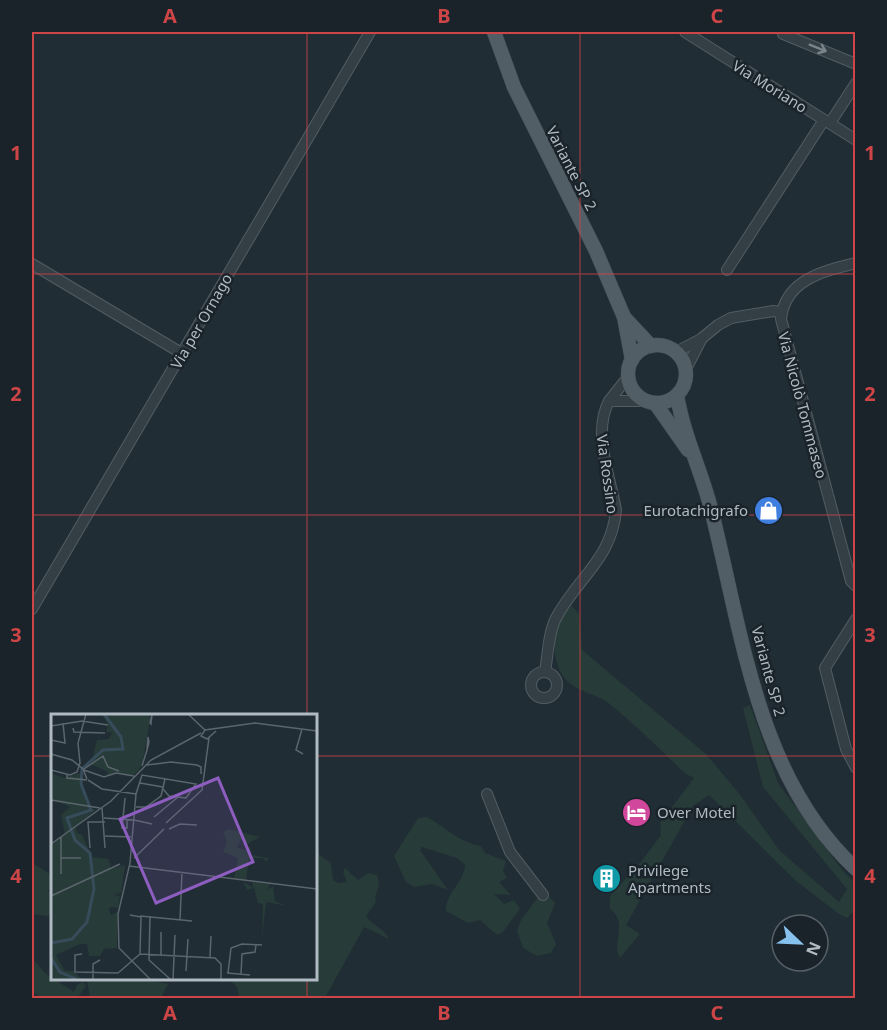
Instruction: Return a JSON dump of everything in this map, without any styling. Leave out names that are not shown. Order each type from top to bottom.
[{"type":"main road","name":"Variante SP 2","points":[[494,32],[514,87],[596,251],[624,317],[632,360],[628,377],[632,388],[650,402],[696,462]]},
{"type":"main road","name":"Variante SP 2","points":[[624,317],[651,346]]},
{"type":"main road","points":[[632,360],[643,349],[651,346],[664,346],[676,352],[686,369],[685,383],[677,395],[671,400],[650,402]]},
{"type":"main road","name":"Variante SP 2","points":[[677,395],[772,741],[806,809],[836,849],[855,869]]},
{"type":"street","name":"Via per Ornago","points":[[32,609],[370,32]]},
{"type":"street","name":"Via Moriano","points":[[688,32],[855,140]]},
{"type":"street","points":[[784,32],[783,34],[855,64]]},
{"type":"street","points":[[727,270],[855,83]]},
{"type":"street","name":"Via Nicolò Tommaseo","points":[[855,263],[805,279],[790,296],[781,314],[781,328],[851,581],[855,586]]},
{"type":"street","points":[[32,264],[183,354]]},
{"type":"street","points":[[676,352],[701,339],[731,318],[766,314],[773,310],[781,314]]},
{"type":"street","points":[[686,369],[701,339]]},
{"type":"street","name":"Via Rossino","points":[[545,672],[551,633],[557,617],[608,547],[616,510],[602,430],[604,411],[628,377]]},
{"type":"street","points":[[609,401],[650,402]]},
{"type":"street","points":[[855,619],[825,668],[846,749],[855,768]]},
{"type":"street","points":[[487,794],[510,852],[543,895]]},
{"type":"green space","points":[[572,606],[579,614],[582,650],[706,754],[741,796],[779,850],[839,902],[847,889],[763,787],[743,708],[750,705],[778,783],[843,871],[855,883],[855,910],[847,918],[796,881],[709,795],[693,806],[626,925],[640,934],[620,958],[617,945],[619,926],[616,914],[610,909],[610,896],[641,862],[661,835],[660,823],[694,778],[686,774],[607,702],[575,687],[566,680],[557,663],[554,641],[559,620]]},
{"type":"green space","points":[[427,817],[459,838],[481,846],[485,853],[506,861],[503,871],[507,878],[499,882],[511,895],[494,894],[504,904],[514,900],[520,909],[503,932],[497,935],[480,920],[468,923],[446,911],[449,898],[464,871],[465,865],[457,858],[422,847],[420,850],[448,890],[432,884],[414,887],[406,882],[394,856],[418,818]]},
{"type":"green space","points":[[316,853],[331,863],[333,880],[339,883],[347,882],[343,872],[345,868],[358,880],[368,873],[377,875],[379,885],[375,897],[376,902],[366,916],[389,939],[364,927],[325,998],[239,998],[237,987],[229,979],[316,979]]},
{"type":"green space","points":[[32,863],[51,874],[51,888],[48,891],[51,893],[51,913],[48,916],[32,914]]},
{"type":"green space","points":[[549,896],[555,903],[547,923],[556,944],[551,953],[537,956],[523,948],[517,931],[521,920],[538,897]]},
{"type":"green space","points":[[32,958],[51,979],[74,992],[77,985],[83,982],[86,986],[77,998],[43,998],[32,992]]},
{"type":"green space","points":[[158,979],[158,982],[168,984],[161,998],[90,998],[87,980]]},
{"type":"place","name":"Eurotachigrafo","points":[[769,510]]},
{"type":"place","name":"Over Motel","points":[[636,812]]},
{"type":"place","name":"Privilege Apartments","points":[[607,879]]}]
